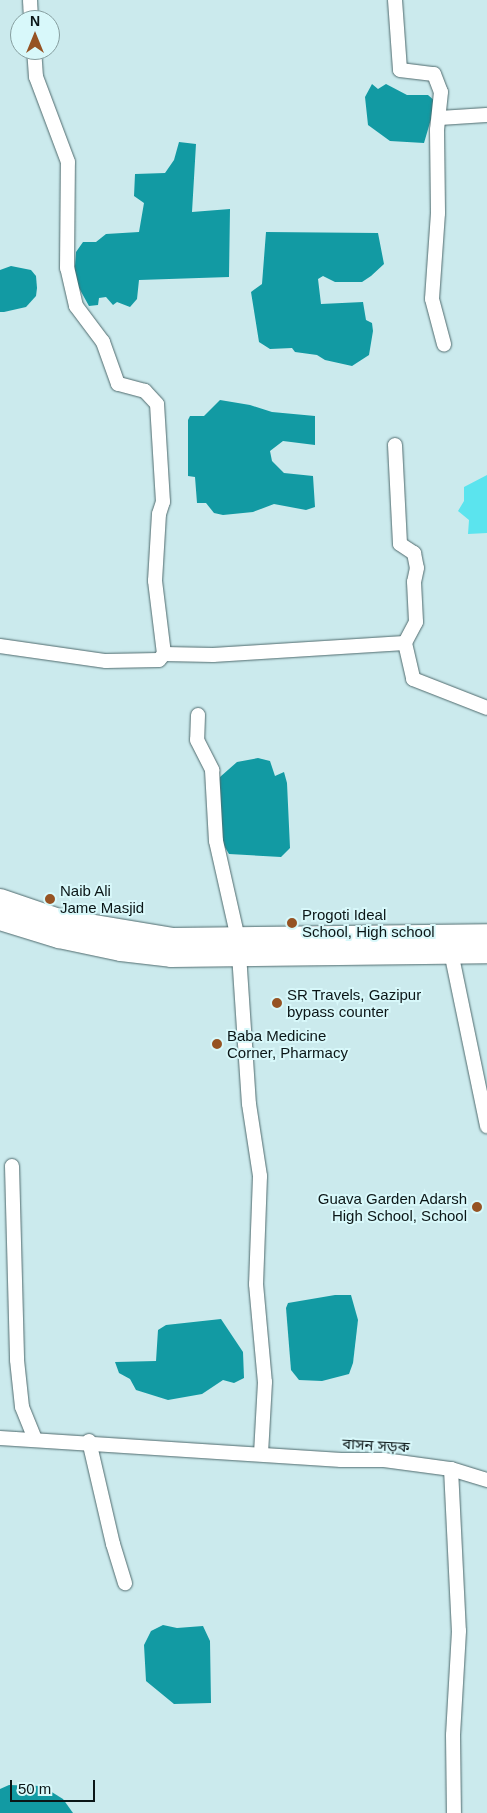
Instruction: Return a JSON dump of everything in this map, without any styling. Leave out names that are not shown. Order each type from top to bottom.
[{"type":"highway","points":[[0,900],[59,920],[125,933],[239,948],[487,952]]},
{"type":"highway","points":[[0,919],[58,937],[121,950],[171,956],[239,948],[487,935]]},
{"type":"street","points":[[395,0],[400,70],[434,74],[441,92],[439,196],[432,299],[444,344]]},
{"type":"street","points":[[0,646],[106,661],[159,660],[164,654],[155,580],[159,514],[163,502],[157,404],[146,391],[118,384],[103,342],[76,306],[67,268],[68,162],[36,77],[35,60]]},
{"type":"street","points":[[439,118],[487,114]]},
{"type":"street","points":[[395,445],[400,544],[414,553],[417,568],[414,582],[416,622],[406,643],[413,679],[487,708]]},
{"type":"street","points":[[164,654],[213,655],[406,643]]},
{"type":"street","points":[[198,715],[197,740],[212,770],[216,841],[239,948],[249,1104],[260,1176],[256,1284],[265,1382],[261,1453]]},
{"type":"street","points":[[450,952],[487,1126]]},
{"type":"street","points":[[12,1166],[17,1360],[22,1407],[35,1439]]},
{"type":"street","name":"বাসন সড়ক","points":[[0,1438],[89,1441],[384,1460],[451,1469],[487,1480]]},
{"type":"street","points":[[89,1441],[112,1544],[126,1583]]},
{"type":"street","points":[[451,1469],[459,1630],[453,1736],[454,1813]]},
{"type":"shaded area","points":[[372,84],[378,89],[386,84],[407,95],[428,95],[436,102],[424,143],[390,141],[368,125],[365,97]]},
{"type":"shaded area","points":[[179,142],[196,144],[192,212],[230,209],[229,277],[139,280],[137,299],[130,307],[117,302],[113,305],[106,297],[99,298],[98,305],[89,306],[74,279],[76,252],[83,242],[96,242],[106,234],[139,232],[144,203],[134,196],[135,174],[165,173],[174,160]]},
{"type":"shaded area","points":[[266,232],[378,233],[384,264],[371,276],[362,282],[335,282],[323,276],[318,279],[321,304],[363,302],[366,320],[372,323],[373,331],[369,355],[352,366],[325,360],[317,355],[295,352],[292,348],[270,349],[259,342],[251,292],[262,284]]},
{"type":"shaded area","points":[[11,266],[31,270],[36,276],[36,296],[26,307],[0,312],[0,270]]},
{"type":"shaded area","points":[[220,400],[250,405],[272,412],[315,416],[315,445],[283,441],[270,451],[272,461],[284,473],[313,476],[315,507],[306,510],[274,504],[253,512],[223,515],[214,513],[206,503],[197,503],[195,477],[188,476],[188,420],[190,416],[204,416]]},
{"type":"shaded area","points":[[487,475],[487,533],[468,534],[469,520],[458,511],[464,501],[464,487]]},
{"type":"shaded area","points":[[258,758],[270,761],[275,776],[284,772],[287,783],[290,848],[281,857],[229,854],[220,839],[215,788],[220,777],[237,762]]},
{"type":"shaded area","points":[[335,1295],[351,1295],[358,1320],[353,1363],[349,1374],[322,1381],[299,1380],[291,1370],[286,1308],[288,1303]]},
{"type":"shaded area","points":[[221,1319],[243,1352],[244,1378],[234,1383],[223,1380],[202,1394],[168,1400],[136,1390],[130,1379],[119,1373],[115,1362],[156,1361],[158,1330],[166,1325]]},
{"type":"shaded area","points":[[163,1625],[177,1628],[203,1626],[210,1641],[211,1703],[174,1704],[146,1681],[144,1645],[151,1631]]},
{"type":"shaded area","points":[[9,1785],[42,1786],[63,1799],[73,1813],[0,1813],[0,1789]]},
{"type":"place","name":"Naib Ali Jame Masjid","points":[[50,899]]},
{"type":"place","name":"Progoti Ideal School, High school","points":[[292,923]]},
{"type":"place","name":"SR Travels, Gazipur bypass counter","points":[[277,1003]]},
{"type":"place","name":"Baba Medicine Corner, Pharmacy","points":[[217,1044]]},
{"type":"place","name":"Guava Garden Adarsh High School, School","points":[[477,1207]]}]
